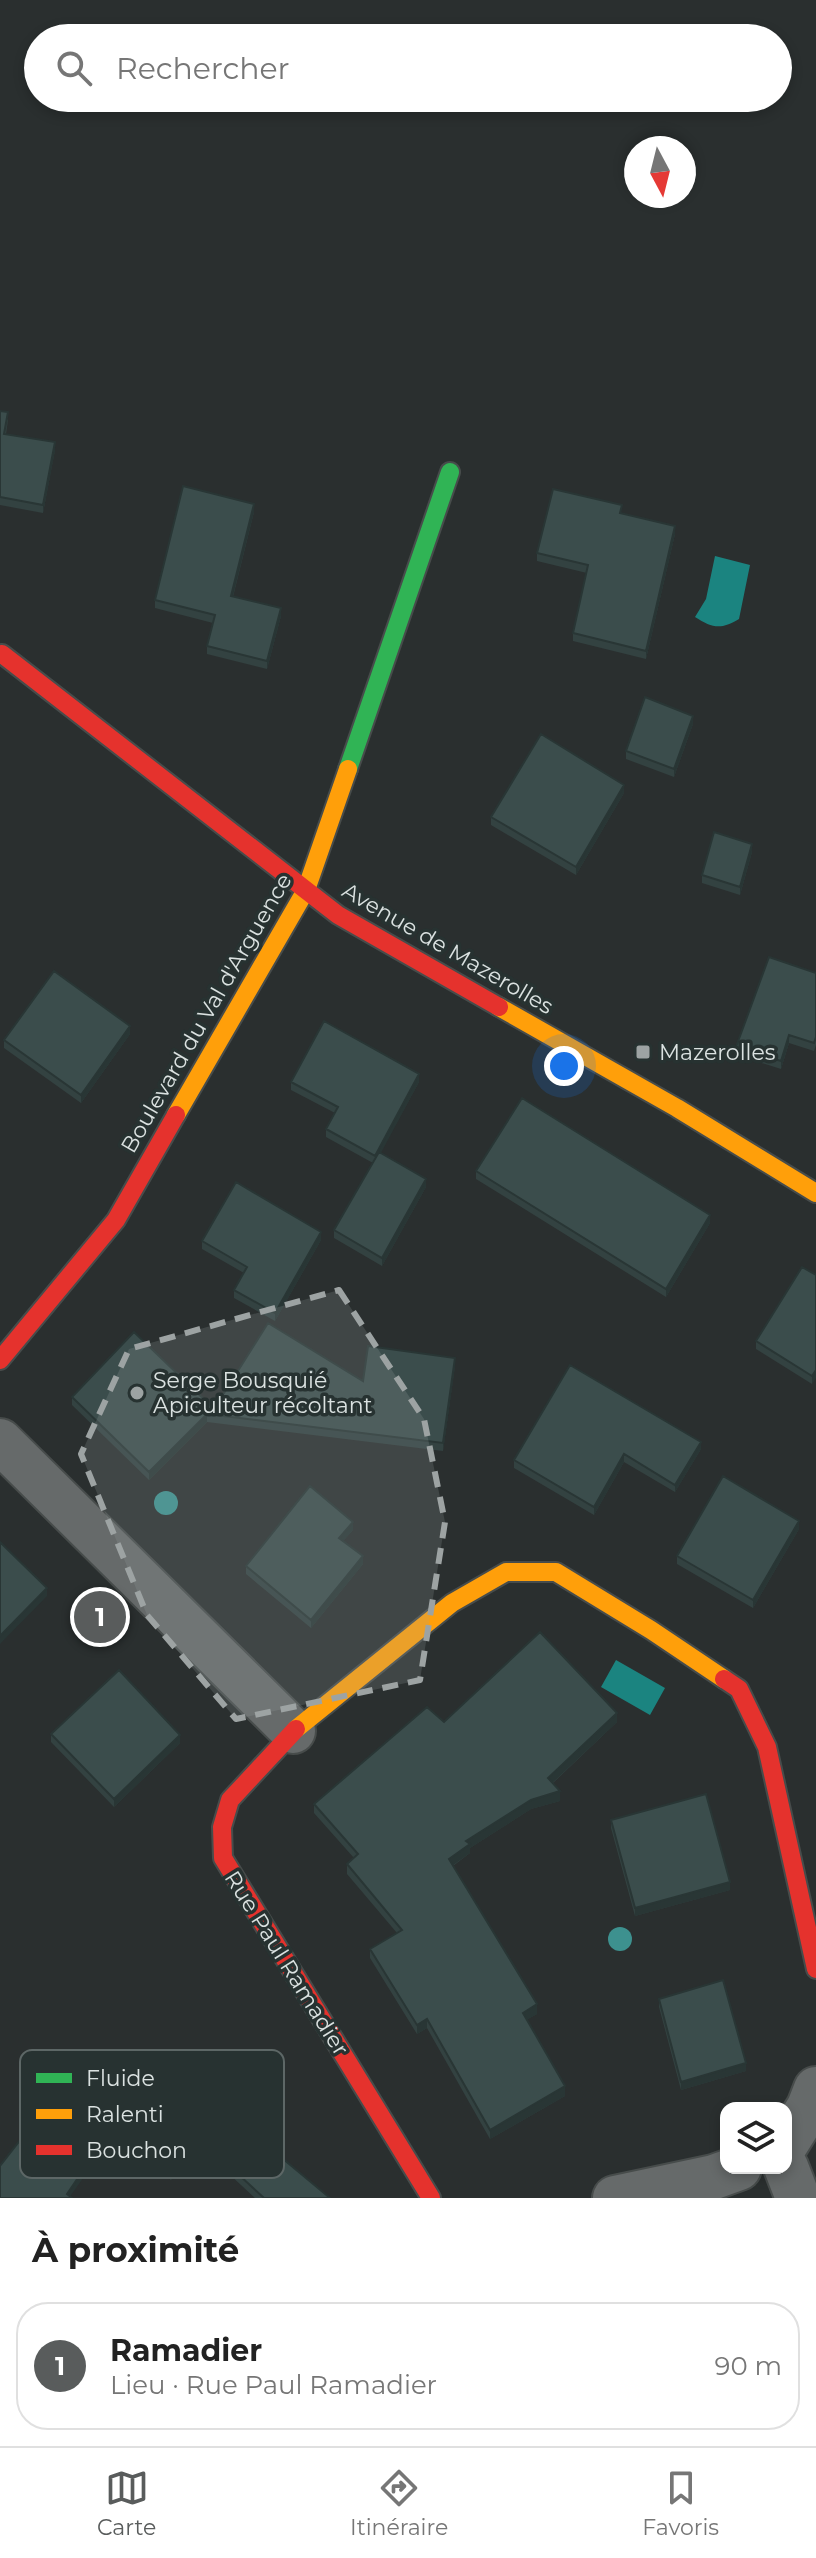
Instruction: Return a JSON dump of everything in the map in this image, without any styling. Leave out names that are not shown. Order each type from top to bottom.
[{"type":"street","name":"Boulevard du Val d'Arguence","points":[[0,1360],[116,1220],[306,890],[450,472]]},
{"type":"street","name":"Avenue de Mazerolles","points":[[2,654],[338,915],[677,1108],[816,1193]]},
{"type":"street","points":[[0,1441],[293,1731]]},
{"type":"street","name":"Rue Paul Ramadier","points":[[431,2198],[223,1858],[222,1827],[230,1800],[293,1731],[452,1603],[506,1572],[556,1572],[739,1689],[767,1747],[816,1969]]},
{"type":"street","points":[[792,2134],[816,2089]]},
{"type":"street","points":[[615,2198],[722,2174]]},
{"type":"street","points":[[789,2174],[798,2198]]},
{"type":"highlighted area","points":[[339,1290],[424,1419],[445,1522],[420,1680],[236,1719],[147,1615],[81,1454],[129,1349]]},
{"type":"water","points":[[715,556],[750,565],[739,619],[722,626],[707,624],[695,617],[706,599]]},
{"type":"water","points":[[616,1660],[665,1688],[650,1715],[601,1687]]},
{"type":"building","points":[[0,411],[8,412],[4,434],[55,442],[43,505],[0,497]]},
{"type":"building","points":[[183,486],[254,504],[231,596],[281,608],[267,661],[207,646],[215,615],[155,600]]},
{"type":"building","points":[[553,489],[622,505],[620,513],[675,526],[646,651],[573,633],[588,565],[537,553]]},
{"type":"building","points":[[645,697],[693,716],[674,769],[626,751]]},
{"type":"building","points":[[541,734],[624,785],[576,867],[491,817]]},
{"type":"building","points":[[714,832],[752,844],[740,887],[702,875]]},
{"type":"building","points":[[769,957],[816,973],[814,1043],[789,1035],[781,1061],[736,1047]]},
{"type":"building","points":[[54,971],[130,1026],[81,1095],[4,1040]]},
{"type":"building","points":[[324,1021],[419,1074],[375,1156],[326,1129],[338,1107],[291,1082]]},
{"type":"building","points":[[522,1098],[710,1215],[666,1289],[476,1171]]},
{"type":"building","points":[[379,1152],[426,1179],[382,1258],[334,1230]]},
{"type":"building","points":[[236,1182],[321,1232],[275,1313],[234,1290],[247,1267],[202,1241]]},
{"type":"building","points":[[802,1267],[816,1275],[816,1370],[812,1376],[756,1341]]},
{"type":"building","points":[[268,1323],[363,1381],[368,1346],[455,1358],[443,1443],[207,1414],[149,1472],[72,1397],[134,1332],[214,1409]]},
{"type":"building","points":[[570,1365],[701,1442],[675,1485],[624,1454],[594,1507],[514,1460]]},
{"type":"building","points":[[723,1476],[799,1521],[753,1600],[677,1556]]},
{"type":"building","points":[[310,1486],[353,1522],[339,1538],[363,1556],[311,1620],[246,1566]]},
{"type":"building","points":[[0,1542],[47,1588],[0,1636]]},
{"type":"building","points":[[540,1632],[617,1713],[548,1778],[560,1791],[531,1800],[466,1841],[470,1844],[449,1859],[537,2004],[523,2013],[565,2086],[490,2130],[427,2019],[417,2025],[370,1949],[402,1930],[347,1864],[358,1854],[314,1804],[427,1707],[444,1722]]},
{"type":"building","points":[[119,1670],[180,1735],[114,1799],[51,1734]]},
{"type":"building","points":[[706,1794],[730,1882],[635,1908],[611,1820]]},
{"type":"building","points":[[723,1980],[746,2063],[681,2082],[659,1999]]},
{"type":"building","points":[[20,2140],[20,2178],[78,2178],[67,2194],[72,2198],[0,2198],[0,2166]]},
{"type":"building","points":[[284,2160],[330,2198],[264,2198],[242,2178],[284,2178]]},
{"type":"traffic: fast","points":[[348,769],[450,472]]},
{"type":"traffic: slow","points":[[176,1115],[306,890],[348,769]]},
{"type":"traffic: slow","points":[[499,1007],[677,1108],[816,1193]]},
{"type":"traffic: slow","points":[[296,1729],[452,1603],[506,1572],[556,1572],[724,1679]]},
{"type":"traffic: jam","points":[[2,654],[338,915],[499,1007]]},
{"type":"traffic: jam","points":[[0,1360],[116,1220],[176,1115]]},
{"type":"traffic: jam","points":[[724,1679],[739,1689],[767,1747],[816,1969]]},
{"type":"traffic: jam","points":[[296,1729],[230,1800],[222,1827],[223,1858],[431,2198]]},
{"type":"place","name":"Mazerolles","points":[[643,1052]]},
{"type":"place","name":"Serge Bousquié Apiculteur récoltant","points":[[137,1393]]},
{"type":"place","name":"Ramadier","points":[[100,1617]]}]
